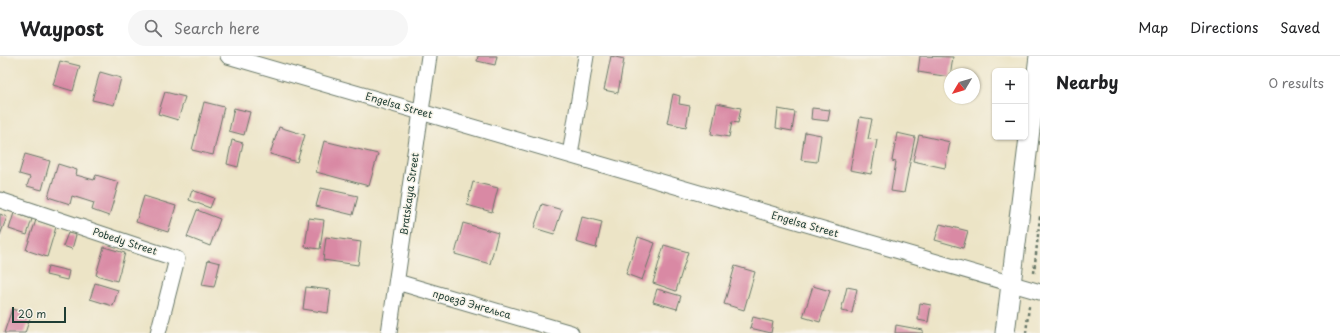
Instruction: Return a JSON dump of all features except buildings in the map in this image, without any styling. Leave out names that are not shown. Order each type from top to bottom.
[{"type":"street","name":"Engelsa Street","points":[[228,56],[1040,292]]},
{"type":"street","name":"Bratskaya Street","points":[[389,333],[429,56]]},
{"type":"street","points":[[570,155],[586,56]]},
{"type":"street","points":[[1005,333],[1039,56]]},
{"type":"street","name":"Pobedy Street","points":[[0,200],[177,258],[158,333]]},
{"type":"street","name":"проезд Энгельса","points":[[397,282],[571,333]]}]
